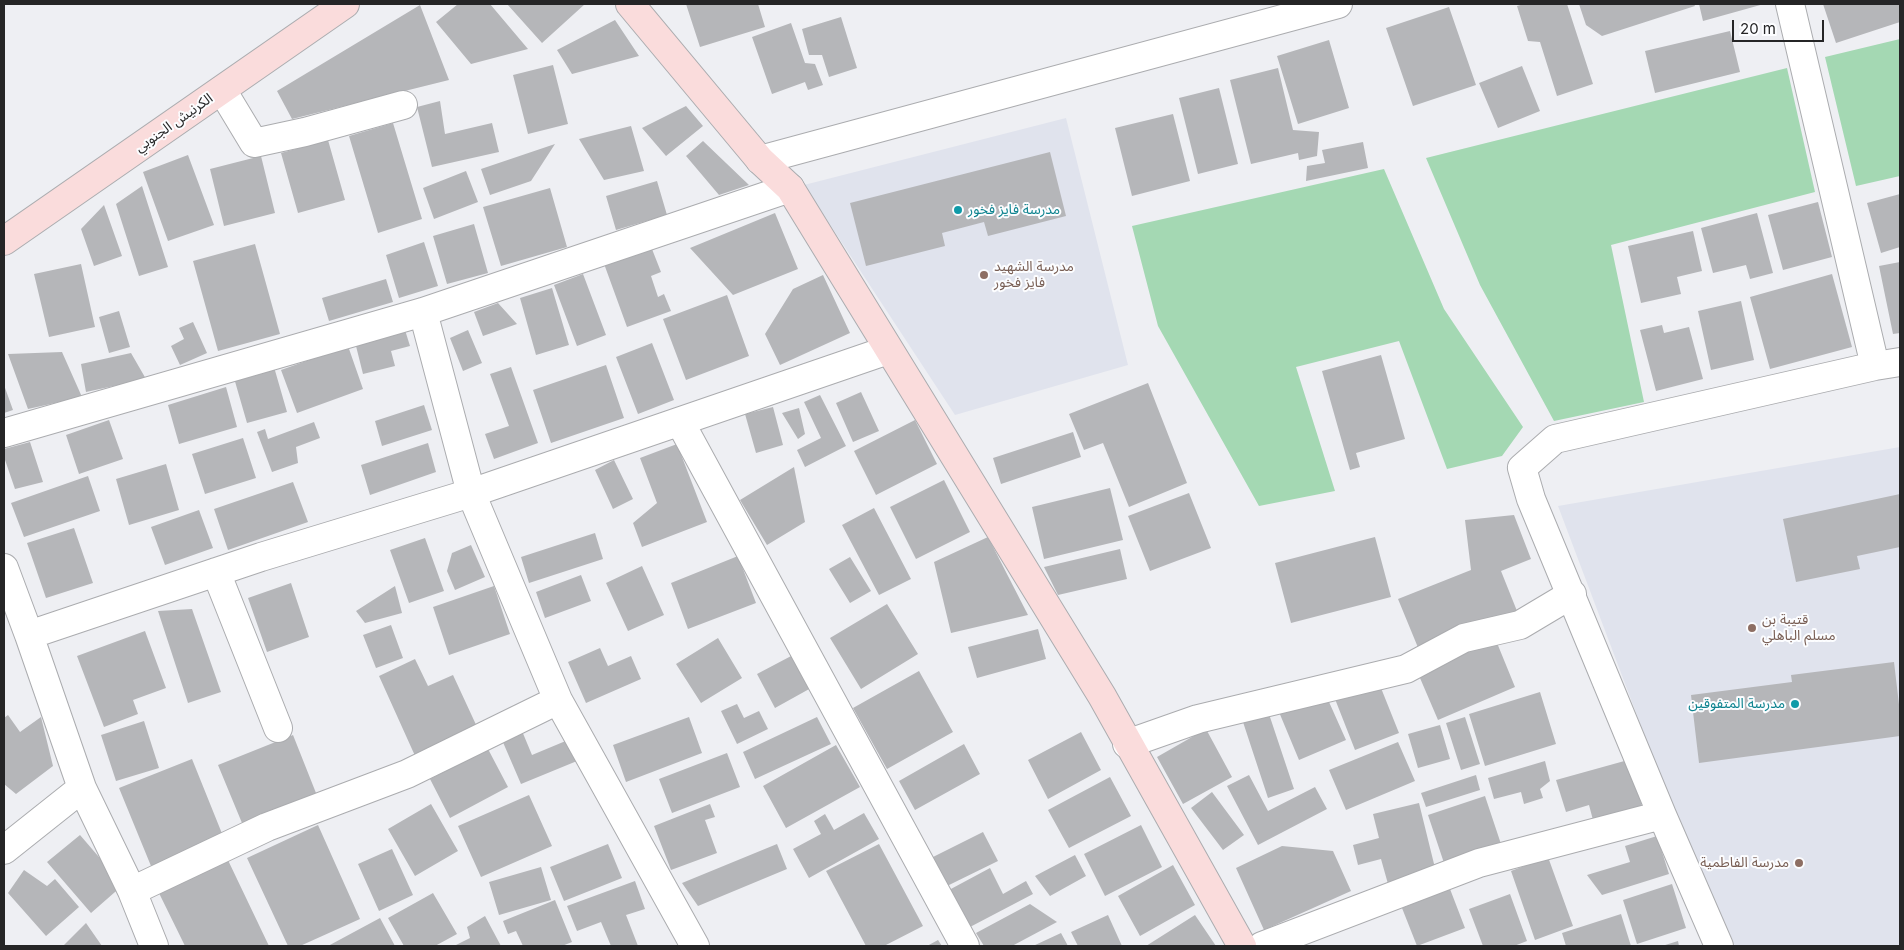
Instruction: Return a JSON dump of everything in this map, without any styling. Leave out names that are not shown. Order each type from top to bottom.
[{"type":"street","name":"الكرنيش الجنوبي","points":[[4,241],[345,4]]},
{"type":"street","points":[[630,4],[760,160],[790,188],[1102,696],[1127,744],[1242,946]]},
{"type":"street","points":[[760,160],[1338,4]]},
{"type":"street","points":[[1719,946],[1662,815],[1531,499],[1522,468],[1556,439],[1887,364],[1790,4]]},
{"type":"street","points":[[222,90],[254,143],[305,132],[403,105]]},
{"type":"street","points":[[4,434],[423,312],[790,188]]},
{"type":"street","points":[[423,312],[470,493],[558,700],[695,946]]},
{"type":"street","points":[[30,635],[216,572],[470,493],[888,350]]},
{"type":"street","points":[[680,422],[965,946]]},
{"type":"street","points":[[216,572],[278,728]]},
{"type":"street","points":[[7,588],[30,635],[82,788],[132,891],[154,946]]},
{"type":"street","points":[[1127,744],[1198,719],[1406,669],[1464,638],[1520,624],[1572,594]]},
{"type":"street","points":[[132,891],[267,827],[407,774],[558,700]]},
{"type":"street","points":[[4,850],[82,788]]},
{"type":"street","points":[[1262,946],[1479,863],[1662,815]]},
{"type":"shaded area","name":"مدرسة الشهيد فايز فخور","points":[[1066,118],[1128,365],[955,415],[804,185]]},
{"type":"shaded area","name":"قتيبة بن مسلم الباهلي","points":[[1900,447],[1900,946],[1735,946],[1661,779],[1558,506]]},
{"type":"green space","points":[[1900,39],[1900,176],[1856,186],[1825,57]]},
{"type":"green space","points":[[1787,68],[1815,192],[1611,245],[1644,402],[1554,421],[1480,285],[1426,158]]},
{"type":"green space","points":[[1384,169],[1444,309],[1523,427],[1502,456],[1447,469],[1399,341],[1296,367],[1335,491],[1259,506],[1158,326],[1132,226]]},
{"type":"building","points":[[458,4],[490,4],[528,49],[471,64],[436,22]]},
{"type":"building","points":[[507,4],[585,4],[542,43]]},
{"type":"building","points":[[686,4],[758,4],[765,27],[700,47]]},
{"type":"building","points":[[1524,4],[1567,4],[1593,84],[1557,96],[1540,42],[1528,41],[1517,6]]},
{"type":"building","points":[[1579,4],[1694,4],[1695,6],[1602,36],[1586,25]]},
{"type":"building","points":[[1699,4],[1764,4],[1703,21]]},
{"type":"building","points":[[1823,4],[1900,4],[1900,22],[1836,43]]},
{"type":"building","points":[[420,5],[449,80],[292,119],[277,91]]},
{"type":"building","points":[[1449,7],[1476,85],[1413,106],[1386,28]]},
{"type":"building","points":[[841,17],[857,68],[829,77],[822,55],[809,55],[802,29]]},
{"type":"building","points":[[615,20],[639,56],[572,74],[557,50]]},
{"type":"building","points":[[791,23],[805,63],[815,64],[823,85],[808,90],[805,82],[772,94],[752,37]]},
{"type":"building","points":[[1730,31],[1740,72],[1655,93],[1645,51]]},
{"type":"building","points":[[1329,40],[1349,108],[1298,124],[1277,56]]},
{"type":"building","points":[[553,65],[568,124],[528,134],[513,75]]},
{"type":"building","points":[[1522,66],[1540,111],[1498,128],[1479,83]]},
{"type":"building","points":[[1278,68],[1293,130],[1319,132],[1317,156],[1299,160],[1298,153],[1251,164],[1230,80]]},
{"type":"building","points":[[1219,88],[1238,164],[1198,174],[1179,98]]},
{"type":"building","points":[[440,101],[445,134],[492,123],[499,152],[432,167],[417,107]]},
{"type":"building","points":[[686,106],[703,126],[666,156],[642,128]]},
{"type":"building","points":[[1173,114],[1190,181],[1132,196],[1115,128]]},
{"type":"building","points":[[393,123],[422,219],[378,233],[349,136]]},
{"type":"building","points":[[631,126],[644,171],[604,180],[579,139]]},
{"type":"building","points":[[328,140],[345,200],[298,213],[281,153]]},
{"type":"building","points":[[703,141],[749,185],[719,195],[686,156]]},
{"type":"building","points":[[1363,142],[1368,168],[1306,181],[1307,166],[1325,163],[1322,150]]},
{"type":"building","points":[[555,144],[531,181],[490,195],[481,169]]},
{"type":"building","name":"مدرسة فايز فخور","points":[[1050,152],[1066,216],[988,236],[984,222],[942,233],[945,246],[866,266],[850,203]]},
{"type":"building","points":[[188,155],[214,225],[168,241],[143,172]]},
{"type":"building","points":[[261,156],[275,213],[224,226],[210,169]]},
{"type":"building","points":[[466,171],[478,202],[434,219],[423,188]]},
{"type":"building","points":[[657,181],[667,215],[616,230],[606,196]]},
{"type":"building","points":[[142,186],[168,267],[139,276],[116,204]]},
{"type":"building","points":[[550,188],[567,247],[501,266],[483,207]]},
{"type":"building","points":[[1900,194],[1900,247],[1881,253],[1867,203]]},
{"type":"building","points":[[1818,202],[1832,257],[1783,270],[1768,215]]},
{"type":"building","points":[[104,205],[122,256],[94,266],[81,229]]},
{"type":"building","points":[[775,213],[798,269],[733,295],[690,248]]},
{"type":"building","points":[[1757,213],[1773,273],[1750,279],[1746,265],[1713,273],[1701,228]]},
{"type":"building","points":[[474,224],[488,273],[447,284],[433,236]]},
{"type":"building","points":[[1693,231],[1702,271],[1677,277],[1681,294],[1641,303],[1628,246]]},
{"type":"building","points":[[424,242],[438,286],[399,298],[386,255]]},
{"type":"building","points":[[255,244],[280,334],[218,351],[193,261]]},
{"type":"building","points":[[650,244],[661,272],[651,276],[658,297],[664,294],[671,311],[627,327],[603,261]]},
{"type":"building","points":[[1900,262],[1900,333],[1893,334],[1879,266]]},
{"type":"building","points":[[81,264],[95,327],[49,337],[34,274]]},
{"type":"building","points":[[583,274],[606,335],[577,346],[554,285]]},
{"type":"building","points":[[1832,274],[1852,347],[1770,369],[1750,297]]},
{"type":"building","points":[[823,275],[850,333],[780,365],[765,334],[793,289]]},
{"type":"building","points":[[386,279],[393,302],[329,321],[322,298]]},
{"type":"building","points":[[552,288],[569,345],[536,355],[520,298]]},
{"type":"building","points":[[727,295],[749,356],[686,380],[663,319]]},
{"type":"building","points":[[1741,301],[1754,360],[1711,370],[1698,311]]},
{"type":"building","points":[[498,303],[517,324],[483,336],[474,312]]},
{"type":"building","points":[[119,311],[130,347],[109,353],[99,317]]},
{"type":"building","points":[[193,322],[207,353],[180,365],[171,346],[184,339],[179,328]]},
{"type":"building","points":[[1662,325],[1664,333],[1689,327],[1703,379],[1656,391],[1640,330]]},
{"type":"building","points":[[405,330],[410,346],[391,351],[395,366],[363,374],[355,342]]},
{"type":"building","points":[[468,330],[482,363],[463,371],[450,338]]},
{"type":"building","points":[[652,343],[674,400],[638,414],[616,357]]},
{"type":"building","points":[[348,346],[363,389],[297,413],[281,370]]},
{"type":"building","points":[[62,352],[82,397],[28,409],[8,354]]},
{"type":"building","points":[[131,353],[146,379],[86,392],[81,364]]},
{"type":"building","points":[[1381,355],[1405,439],[1356,453],[1360,467],[1350,470],[1322,371]]},
{"type":"building","points":[[606,365],[624,418],[551,443],[533,390]]},
{"type":"building","points":[[274,367],[287,412],[247,423],[234,378]]},
{"type":"building","points":[[511,367],[538,443],[494,459],[485,434],[509,426],[490,374]]},
{"type":"building","points":[[1148,383],[1187,483],[1129,507],[1103,443],[1084,450],[1069,414]]},
{"type":"building","points":[[4,385],[13,410],[4,413]]},
{"type":"building","points":[[226,387],[237,427],[179,444],[168,405]]},
{"type":"building","points":[[861,392],[879,431],[853,442],[836,403]]},
{"type":"building","points":[[820,395],[846,446],[805,467],[797,450],[821,438],[804,402]]},
{"type":"building","points":[[424,405],[432,430],[382,446],[375,421]]},
{"type":"building","points":[[773,407],[783,445],[756,453],[745,414]]},
{"type":"building","points":[[799,408],[805,434],[798,439],[782,413]]},
{"type":"building","points":[[109,420],[123,459],[79,474],[66,435]]},
{"type":"building","points":[[915,420],[937,464],[876,495],[854,451]]},
{"type":"building","points":[[314,422],[320,438],[296,447],[298,463],[272,472],[257,432],[265,429],[268,439]]},
{"type":"building","points":[[1073,432],[1081,457],[1001,484],[993,458]]},
{"type":"building","points":[[243,438],[256,478],[205,494],[192,454]]},
{"type":"building","points":[[30,442],[43,482],[15,489],[4,457],[4,449]]},
{"type":"building","points":[[428,443],[436,472],[370,495],[361,465]]},
{"type":"building","points":[[677,444],[707,522],[642,547],[633,523],[657,503],[640,458]]},
{"type":"building","points":[[614,460],[633,499],[613,509],[595,470]]},
{"type":"building","points":[[166,464],[179,510],[129,525],[116,479]]},
{"type":"building","points":[[794,467],[805,522],[767,545],[740,500]]},
{"type":"building","points":[[88,476],[100,511],[24,537],[11,503]]},
{"type":"building","points":[[944,480],[970,532],[916,559],[890,507]]},
{"type":"building","points":[[293,482],[308,522],[228,550],[214,509]]},
{"type":"building","points":[[1110,488],[1123,540],[1044,559],[1032,507]]},
{"type":"building","points":[[1189,493],[1211,548],[1150,571],[1128,516]]},
{"type":"building","name":"قتيبة بن مسلم الباهلي","points":[[1900,494],[1900,547],[1857,556],[1860,569],[1796,582],[1783,519]]},
{"type":"building","points":[[874,508],[911,579],[879,595],[842,525]]},
{"type":"building","points":[[199,510],[213,548],[165,565],[151,527]]},
{"type":"building","points":[[1514,515],[1531,559],[1501,571],[1517,611],[1419,650],[1398,599],[1471,570],[1465,520]]},
{"type":"building","points":[[74,528],[93,583],[46,598],[27,543]]},
{"type":"building","points":[[595,533],[603,559],[529,583],[521,557]]},
{"type":"building","points":[[988,537],[1028,615],[951,633],[934,562]]},
{"type":"building","points":[[1375,537],[1391,597],[1291,623],[1275,563]]},
{"type":"building","points":[[425,538],[444,591],[409,603],[390,550]]},
{"type":"building","points":[[471,545],[485,577],[455,590],[447,571],[452,553]]},
{"type":"building","points":[[1120,549],[1127,579],[1058,595],[1044,567]]},
{"type":"building","points":[[738,556],[756,603],[688,629],[671,583]]},
{"type":"building","points":[[850,557],[871,591],[850,603],[829,569]]},
{"type":"building","points":[[642,566],[664,615],[628,631],[606,583]]},
{"type":"building","points":[[581,575],[591,601],[545,618],[536,592]]},
{"type":"building","points":[[291,583],[309,637],[267,652],[248,598]]},
{"type":"building","points":[[395,586],[402,613],[365,623],[356,611]]},
{"type":"building","points":[[494,586],[510,634],[449,655],[433,607]]},
{"type":"building","points":[[887,604],[918,654],[861,689],[830,638]]},
{"type":"building","points":[[192,609],[221,692],[188,703],[158,611]]},
{"type":"building","points":[[391,625],[403,658],[376,668],[363,635]]},
{"type":"building","points":[[1038,629],[1046,659],[977,678],[968,647]]},
{"type":"building","points":[[145,631],[166,688],[133,700],[138,714],[104,727],[77,656]]},
{"type":"building","points":[[718,638],[742,678],[701,703],[676,664]]},
{"type":"building","points":[[1495,638],[1515,687],[1438,720],[1417,671]]},
{"type":"building","points":[[600,648],[608,666],[631,656],[641,679],[586,703],[568,662]]},
{"type":"building","points":[[793,655],[811,688],[775,708],[757,674]]},
{"type":"building","points":[[415,659],[428,686],[453,675],[478,729],[416,758],[379,676]]},
{"type":"building","name":"مدرسة المتفوقين","points":[[1894,662],[1900,713],[1900,736],[1699,763],[1691,695],[1792,682],[1791,675]]},
{"type":"building","points":[[919,671],[953,732],[887,769],[853,708]]},
{"type":"building","points":[[1379,683],[1399,733],[1355,750],[1335,699]]},
{"type":"building","points":[[1540,692],[1556,744],[1485,766],[1469,714]]},
{"type":"building","points":[[1325,693],[1346,740],[1299,760],[1279,712]]},
{"type":"building","points":[[737,704],[744,718],[759,711],[768,729],[737,744],[721,711]]},
{"type":"building","points":[[1269,714],[1294,789],[1268,798],[1243,722]]},
{"type":"building","points":[[8,715],[20,732],[41,717],[53,766],[16,794],[4,784],[4,718]]},
{"type":"building","points":[[689,717],[702,753],[626,782],[613,745]]},
{"type":"building","points":[[817,717],[831,744],[755,779],[743,752]]},
{"type":"building","points":[[1465,717],[1480,764],[1461,770],[1446,723]]},
{"type":"building","points":[[144,721],[159,768],[116,781],[101,735]]},
{"type":"building","points":[[1440,725],[1450,759],[1418,768],[1408,734]]},
{"type":"building","points":[[1206,729],[1232,777],[1183,804],[1157,757]]},
{"type":"building","points":[[522,731],[532,755],[568,740],[577,761],[521,784],[502,740]]},
{"type":"building","points":[[1081,732],[1101,770],[1048,799],[1028,760]]},
{"type":"building","points":[[293,735],[316,793],[242,823],[218,765]]},
{"type":"building","points":[[1398,742],[1415,781],[1346,810],[1329,770]]},
{"type":"building","points":[[964,744],[980,774],[915,810],[899,781]]},
{"type":"building","points":[[836,745],[860,787],[786,828],[763,786]]},
{"type":"building","points":[[488,749],[508,787],[450,818],[430,779]]},
{"type":"building","points":[[727,753],[740,787],[672,813],[659,779]]},
{"type":"building","points":[[192,759],[223,836],[151,866],[119,788]]},
{"type":"building","points":[[1628,760],[1642,806],[1593,820],[1589,805],[1566,812],[1556,780]]},
{"type":"building","points":[[1545,761],[1550,781],[1540,789],[1543,798],[1524,804],[1521,792],[1494,799],[1488,778]]},
{"type":"building","points":[[1249,775],[1268,811],[1315,787],[1327,809],[1258,845],[1227,786]]},
{"type":"building","points":[[1476,775],[1480,790],[1426,807],[1421,793]]},
{"type":"building","points":[[1110,777],[1131,816],[1069,848],[1048,810]]},
{"type":"building","points":[[1212,792],[1244,835],[1223,850],[1191,808]]},
{"type":"building","points":[[529,795],[552,846],[481,877],[458,826]]},
{"type":"building","points":[[1485,796],[1501,844],[1444,863],[1428,815]]},
{"type":"building","points":[[1419,803],[1436,872],[1388,884],[1381,859],[1358,865],[1353,845],[1379,838],[1373,814]]},
{"type":"building","points":[[431,804],[458,851],[415,876],[388,829]]},
{"type":"building","points":[[710,804],[715,817],[705,820],[717,853],[671,870],[654,826]]},
{"type":"building","points":[[864,813],[879,839],[809,878],[793,849],[821,834],[814,821],[825,814],[834,830]]},
{"type":"building","points":[[318,825],[360,919],[300,946],[288,946],[247,858]]},
{"type":"building","points":[[1141,825],[1162,867],[1105,896],[1084,854]]},
{"type":"building","points":[[983,832],[998,861],[947,886],[933,857]]},
{"type":"building","points":[[80,835],[123,885],[91,913],[47,862]]},
{"type":"building","points":[[1657,836],[1669,874],[1602,895],[1587,875],[1630,862],[1625,846]]},
{"type":"building","points":[[608,844],[622,878],[564,901],[550,867]]},
{"type":"building","points":[[777,844],[787,869],[698,906],[682,883]]},
{"type":"building","points":[[879,844],[923,926],[884,946],[866,946],[826,871]]},
{"type":"building","points":[[1282,846],[1333,851],[1351,891],[1264,930],[1236,868]]},
{"type":"building","points":[[392,849],[413,895],[379,911],[358,864]]},
{"type":"building","points":[[1075,855],[1086,876],[1050,896],[1035,876]]},
{"type":"building","points":[[226,856],[269,946],[185,946],[157,889]]},
{"type":"building","points":[[1548,857],[1573,926],[1535,940],[1511,871]]},
{"type":"building","points":[[1173,865],[1195,905],[1140,936],[1118,896]]},
{"type":"building","points":[[541,867],[551,900],[499,915],[489,882]]},
{"type":"building","points":[[990,868],[1003,894],[1026,881],[1033,894],[970,927],[949,890]]},
{"type":"building","points":[[24,870],[47,886],[55,879],[79,907],[46,936],[8,893]]},
{"type":"building","points":[[635,881],[645,909],[626,915],[638,946],[611,946],[601,922],[577,931],[567,906]]},
{"type":"building","points":[[1672,884],[1686,928],[1637,944],[1623,900]]},
{"type":"building","points":[[1450,889],[1465,928],[1417,946],[1402,908]]},
{"type":"building","points":[[433,893],[457,934],[435,946],[404,946],[388,918]]},
{"type":"building","points":[[1510,894],[1527,941],[1514,946],[1483,946],[1469,909]]},
{"type":"building","points":[[555,900],[572,942],[562,946],[523,946],[516,931],[508,934],[503,921]]},
{"type":"building","points":[[1030,904],[1057,922],[1012,946],[984,946],[976,933]]},
{"type":"building","points":[[1621,914],[1631,946],[1566,946],[1562,933]]},
{"type":"building","points":[[1108,915],[1122,946],[1078,946],[1071,932]]},
{"type":"building","points":[[1195,915],[1216,946],[1146,946]]},
{"type":"building","points":[[485,916],[501,946],[454,946],[470,938],[467,927]]},
{"type":"building","points":[[380,918],[395,946],[328,946]]},
{"type":"building","points":[[86,923],[102,946],[63,946]]},
{"type":"building","points":[[1061,933],[1068,946],[1033,946]]},
{"type":"building","points":[[938,940],[942,946],[927,946]]},
{"type":"building","points":[[1678,941],[1679,946],[1662,946]]},
{"type":"place","name":"مدرسة فايز فخور","points":[[958,210]]},
{"type":"place","name":"مدرسة الشهيد فايز فخور","points":[[984,275]]},
{"type":"place","name":"قتيبة بن مسلم الباهلي","points":[[1752,628]]},
{"type":"place","name":"مدرسة المتفوقين","points":[[1795,704]]},
{"type":"place","name":"مدرسة الفاطمية","points":[[1799,863]]}]
